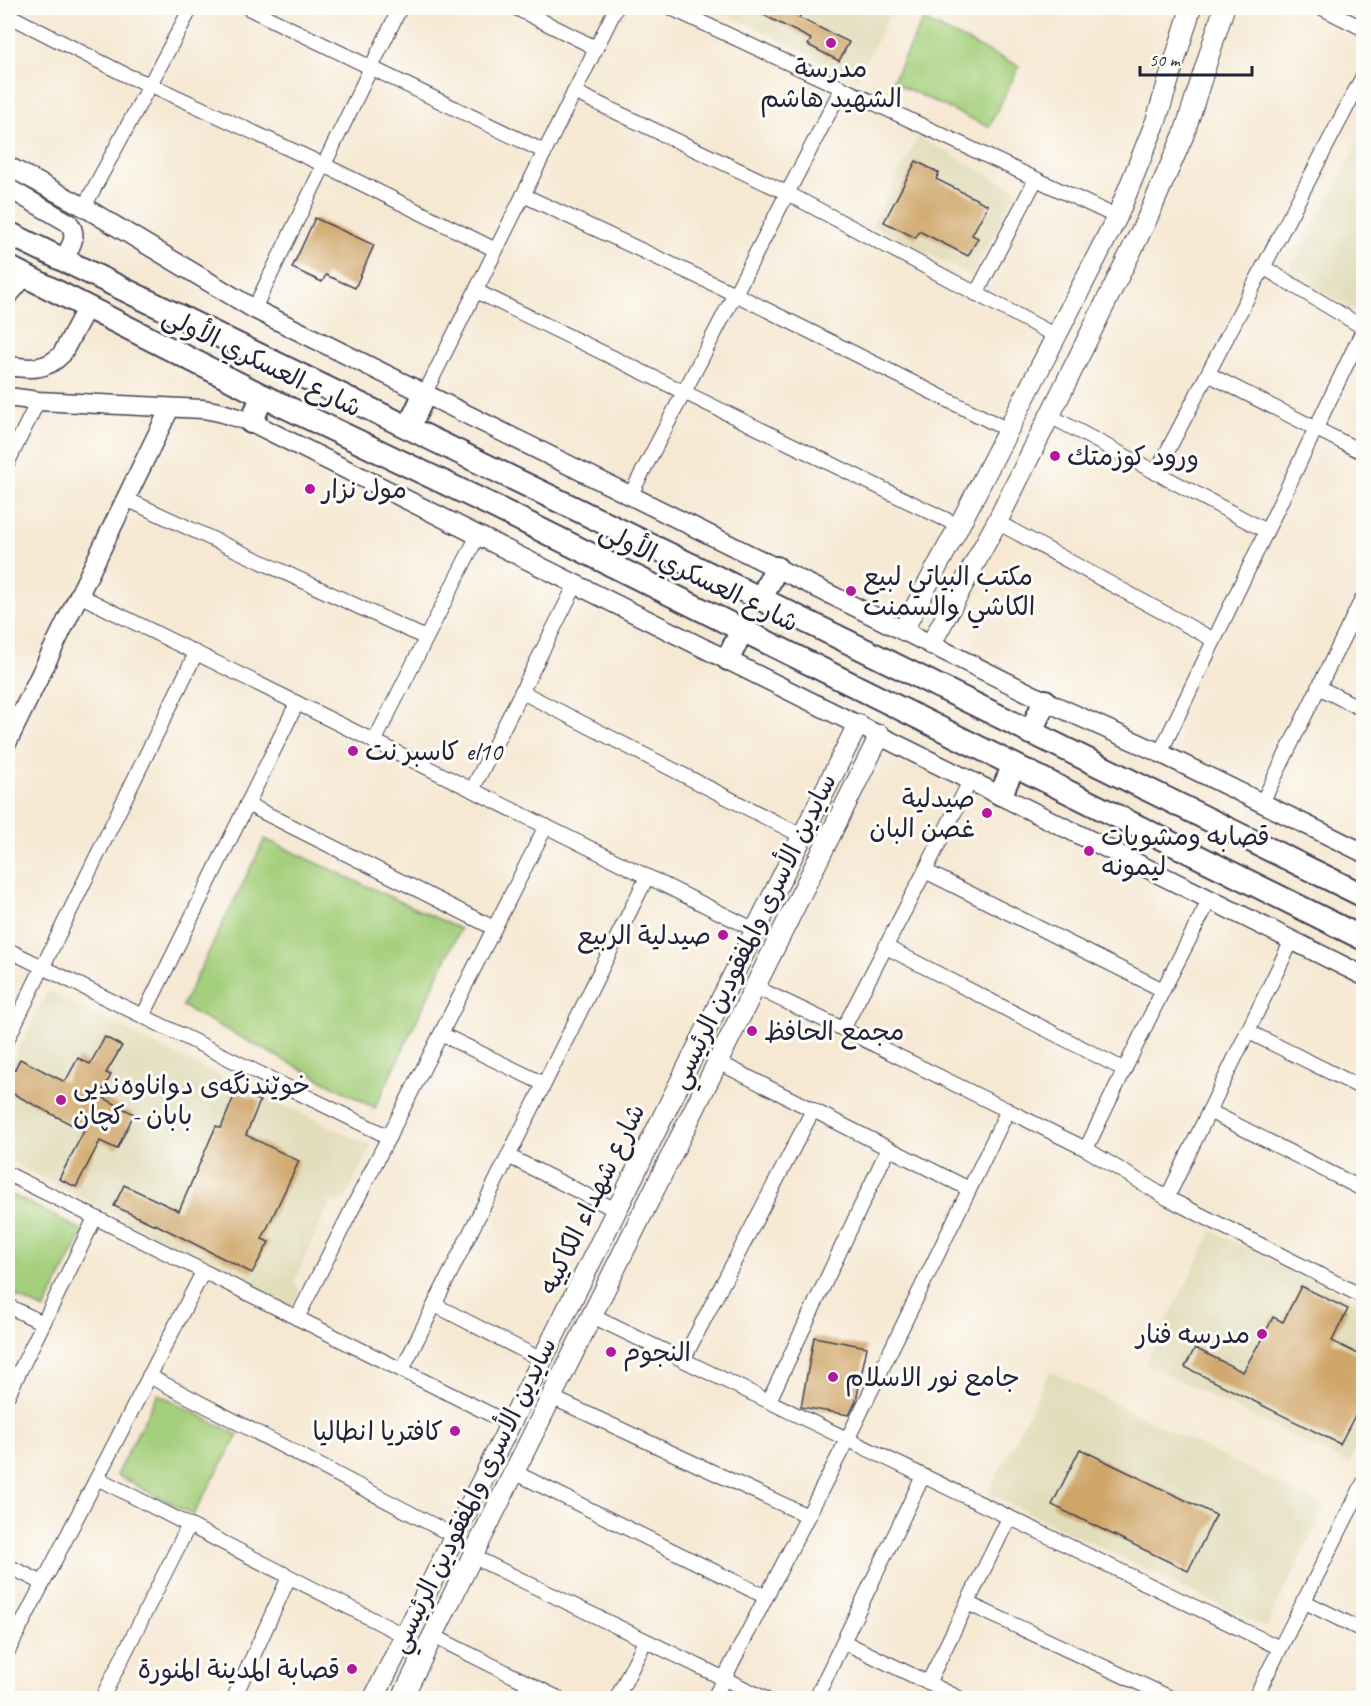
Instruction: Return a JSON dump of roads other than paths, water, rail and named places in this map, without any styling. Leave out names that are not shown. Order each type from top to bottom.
[{"type":"main road","points":[[903,630],[959,526],[1117,217],[1156,121],[1191,8]]},
{"type":"main road","points":[[931,644],[997,522],[1146,221],[1184,134],[1224,8]]},
{"type":"main road","name":"شارع العسكري الأولى","points":[[8,233],[761,599],[1364,896]]},
{"type":"main road","name":"شارع العسكري الأولى","points":[[16,272],[263,396],[491,505],[1364,939]]},
{"type":"main road","points":[[409,428],[424,395]]},
{"type":"main road","points":[[251,422],[263,396]]},
{"type":"main road","points":[[946,550],[973,566]]},
{"type":"main road","points":[[761,599],[776,568]]},
{"type":"main road","points":[[728,659],[742,630]]},
{"type":"main road","points":[[868,692],[884,661]]},
{"type":"main road","points":[[898,707],[914,676]]},
{"type":"main road","points":[[1030,733],[1045,701]]},
{"type":"main road","name":"شارع شهداء الكاكييه","points":[[374,1698],[858,724]]},
{"type":"main road","name":"سايدين الأسرى والمفقودين الرئيسي","points":[[402,1698],[880,735]]},
{"type":"main road","points":[[1001,794],[1014,765]]},
{"type":"main road","points":[[431,1584],[454,1594]]},
{"type":"street","points":[[84,207],[191,8]]},
{"type":"street","points":[[249,8],[545,152]]},
{"type":"street","points":[[254,309],[400,8]]},
{"type":"street","points":[[516,8],[596,48]]},
{"type":"street","points":[[424,395],[616,8]]},
{"type":"street","points":[[671,8],[1117,217]]},
{"type":"street","points":[[1322,8],[1364,29]]},
{"type":"street","points":[[8,15],[128,76],[324,165],[496,250]]},
{"type":"street","points":[[1156,473],[1364,74]]},
{"type":"street","points":[[630,496],[842,88]]},
{"type":"street","points":[[574,92],[787,193],[1056,336]]},
{"type":"street","points":[[8,166],[84,207],[254,309],[1045,701],[1160,753],[1364,853]]},
{"type":"street","points":[[976,294],[1036,179]]},
{"type":"street","points":[[8,188],[69,223],[74,239],[63,260]]},
{"type":"street","points":[[523,195],[735,294],[1008,430]]},
{"type":"street","points":[[1160,753],[1364,328],[1263,267]]},
{"type":"street","points":[[8,296],[16,272]]},
{"type":"street","points":[[476,291],[959,526]]},
{"type":"street","points":[[8,366],[36,369],[51,364],[62,354],[87,307]]},
{"type":"street","points":[[1208,374],[1364,453]]},
{"type":"street","points":[[8,397],[38,401],[219,412],[251,422],[575,586],[971,779],[1364,976]]},
{"type":"street","points":[[8,462],[38,401]]},
{"type":"street","points":[[8,741],[13,715],[79,596],[170,408]]},
{"type":"street","points":[[1050,416],[1266,531]]},
{"type":"street","points":[[126,499],[426,638]]},
{"type":"street","points":[[997,522],[1214,640]]},
{"type":"street","points":[[374,742],[477,537]]},
{"type":"street","points":[[472,790],[575,586]]},
{"type":"street","points":[[1262,803],[1364,595]]},
{"type":"street","points":[[79,596],[755,930]]},
{"type":"street","points":[[8,1038],[196,653]]},
{"type":"street","points":[[1318,687],[1364,710]]},
{"type":"street","points":[[522,692],[802,836]]},
{"type":"street","points":[[142,1016],[297,703]]},
{"type":"street","points":[[843,1029],[971,779]]},
{"type":"street","points":[[247,804],[494,928]]},
{"type":"street","points":[[297,1318],[546,826]]},
{"type":"street","points":[[925,871],[1163,990]]},
{"type":"street","points":[[402,1370],[647,877]]},
{"type":"street","points":[[1086,1149],[1210,899]]},
{"type":"street","points":[[1167,1198],[1292,940]]},
{"type":"street","points":[[886,947],[1125,1070]]},
{"type":"street","points":[[8,950],[389,1137]]},
{"type":"street","points":[[755,987],[1086,1149],[1167,1198],[1364,1298]]},
{"type":"street","points":[[1248,1031],[1364,1089]]},
{"type":"street","points":[[441,1034],[544,1084]]},
{"type":"street","points":[[718,1062],[969,1190]]},
{"type":"street","points":[[682,1360],[813,1110]]},
{"type":"street","points":[[714,1698],[848,1440],[1008,1110]]},
{"type":"street","points":[[1209,1111],[1364,1190]]},
{"type":"street","points":[[769,1401],[888,1149]]},
{"type":"street","points":[[508,1156],[616,1210]]},
{"type":"street","points":[[8,1174],[510,1424]]},
{"type":"street","points":[[8,1395],[95,1218]]},
{"type":"street","points":[[8,1651],[203,1272]]},
{"type":"street","points":[[435,1305],[542,1360]]},
{"type":"street","points":[[8,1306],[43,1323]]},
{"type":"street","points":[[592,1316],[1280,1648]]},
{"type":"street","points":[[149,1376],[454,1536]]},
{"type":"street","points":[[551,1398],[807,1516]]},
{"type":"street","points":[[514,1472],[766,1597]]},
{"type":"street","points":[[816,1698],[923,1476]]},
{"type":"street","points":[[97,1478],[405,1636]]},
{"type":"street","points":[[1255,1698],[1364,1482]]},
{"type":"street","points":[[928,1683],[1009,1518]]},
{"type":"street","points":[[102,1698],[189,1525]]},
{"type":"street","points":[[472,1556],[764,1698]]},
{"type":"street","points":[[8,1566],[43,1583]]},
{"type":"street","points":[[234,1698],[290,1577]]},
{"type":"street","points":[[1303,1601],[1364,1631]]},
{"type":"street","points":[[967,1603],[1171,1698]]},
{"type":"street","points":[[433,1636],[558,1698]]},
{"type":"street","points":[[617,1698],[645,1641]]},
{"type":"street","points":[[844,1642],[959,1698]]},
{"type":"street","points":[[521,1698],[529,1684]]},
{"type":"place","name":"مدرسة الشهيد هاشم","points":[[831,43]]},
{"type":"place","name":"ورود كوزمتك","points":[[1055,456]]},
{"type":"place","name":"مول نزار","points":[[310,489]]},
{"type":"place","name":"مكتب البياتي لبيع الكاشي والسمنت","points":[[851,591]]},
{"type":"place","name":"كاسبر نت el10","points":[[353,751]]},
{"type":"place","name":"صيدلية غصن البان","points":[[987,813]]},
{"type":"place","name":"قصابه ومشويات ليمونه","points":[[1089,851]]},
{"type":"place","name":"صيدلية الربيع","points":[[723,935]]},
{"type":"place","name":"مجمع الحافظ","points":[[752,1031]]},
{"type":"place","name":"خوێندنگەی دواناوەندیی بابان - کچان","points":[[61,1100]]},
{"type":"place","name":"مدرسه فنار","points":[[1262,1334]]},
{"type":"place","name":"النجوم","points":[[611,1352]]},
{"type":"place","name":"جامع نور الاسلام","points":[[833,1377]]},
{"type":"place","name":"كافتريا انطاليا","points":[[455,1431]]},
{"type":"place","name":"قصابة المدينة المنورة","points":[[352,1669]]}]
